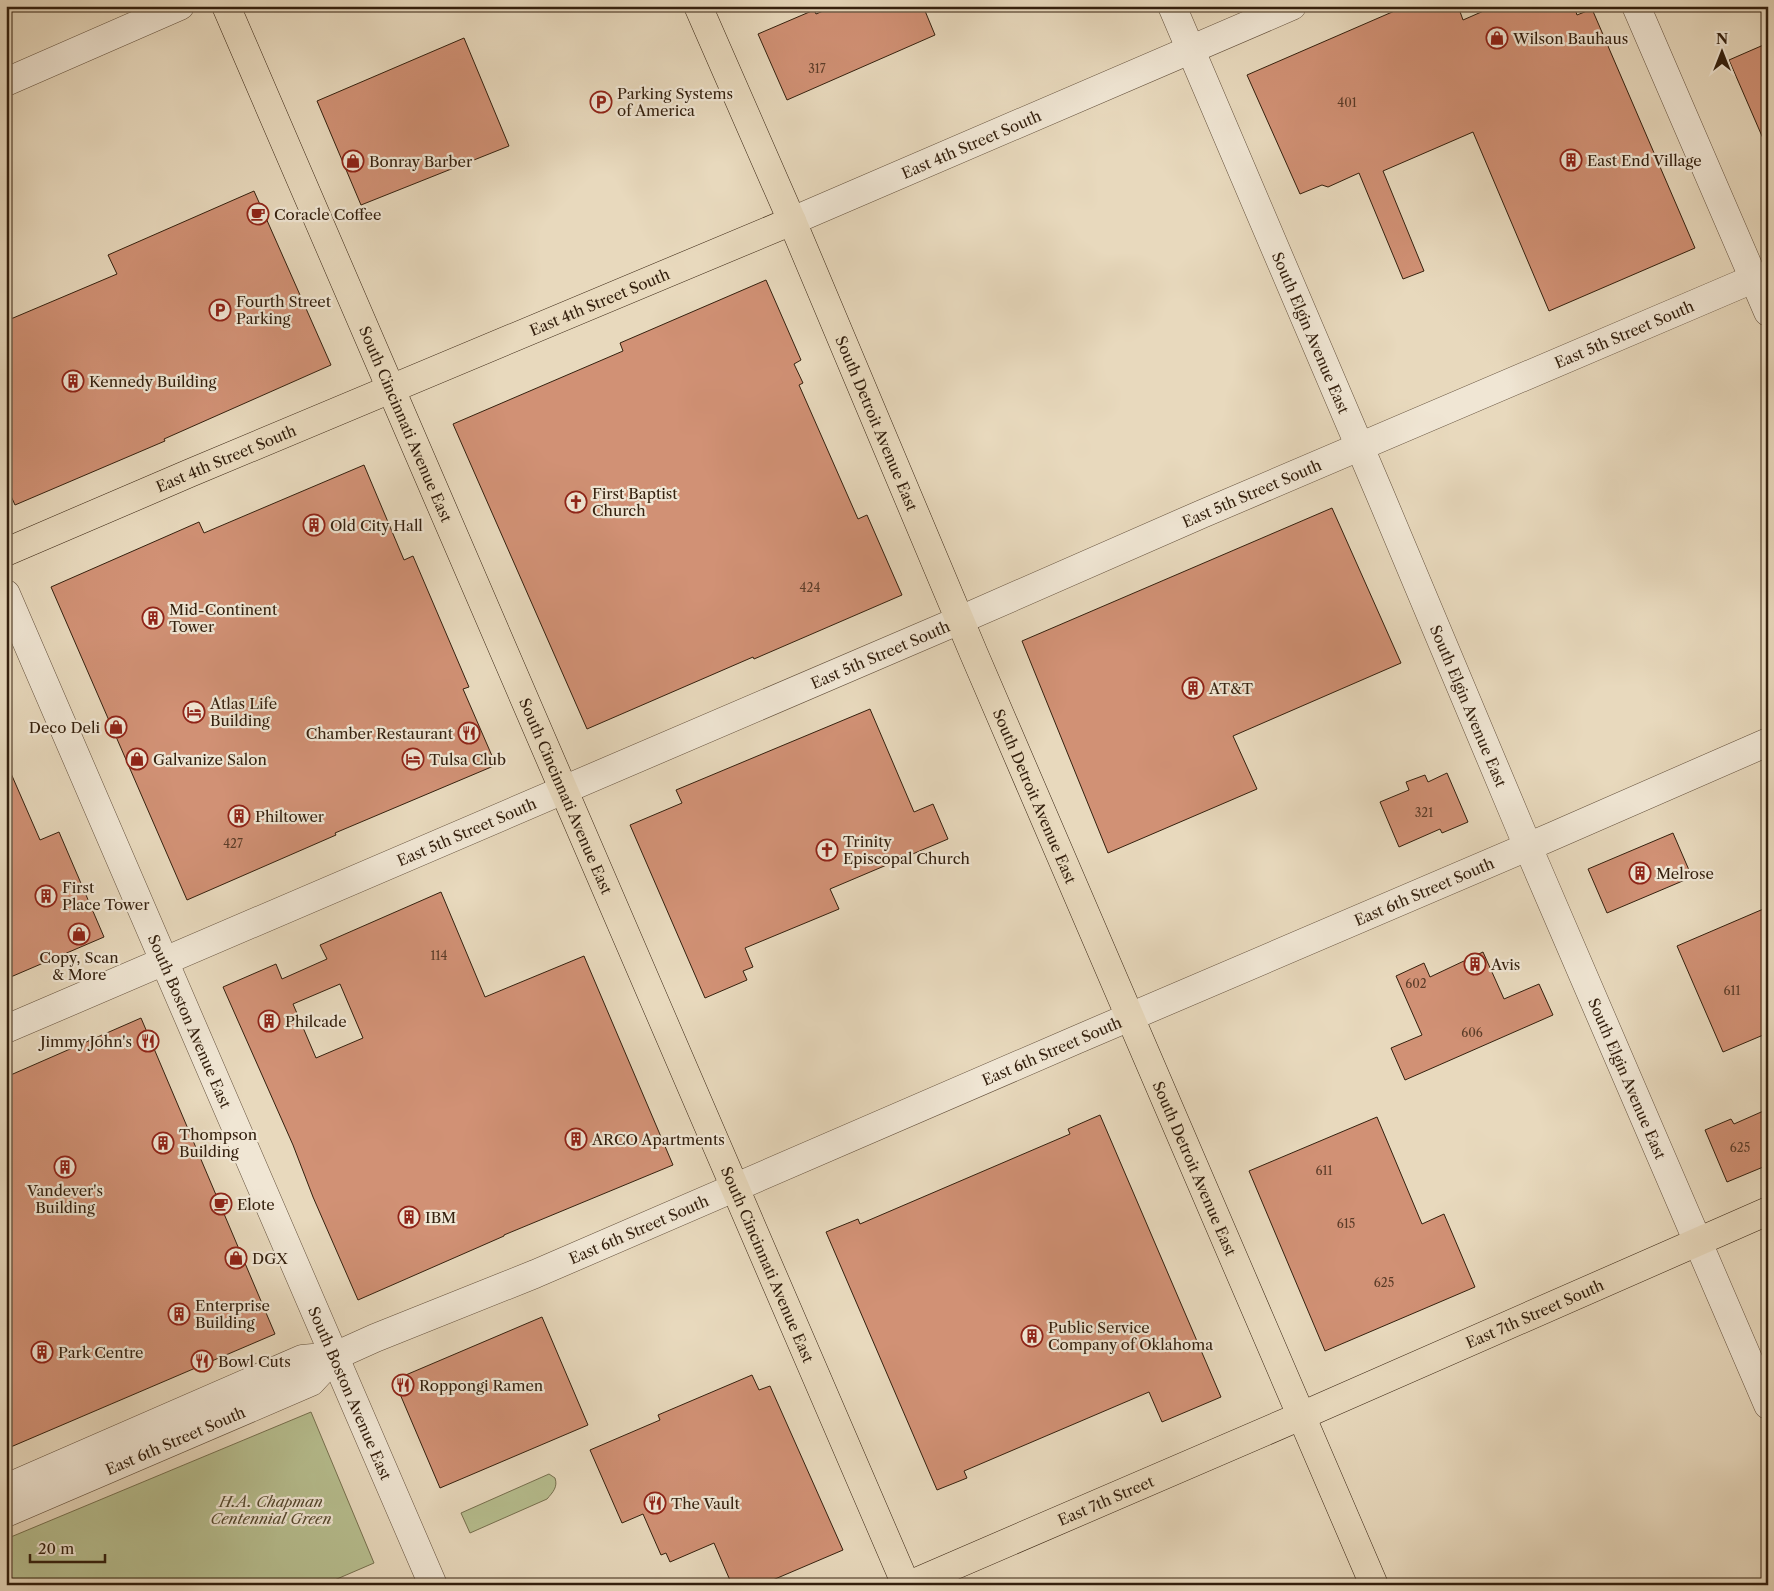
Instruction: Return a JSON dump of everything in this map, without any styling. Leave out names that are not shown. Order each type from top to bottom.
[{"type":"main road","name":"South Cincinnati Avenue East","points":[[226,6],[562,790],[907,1585]]},
{"type":"main road","name":"South Detroit Avenue East","points":[[698,6],[792,221],[960,620],[1374,1585]]},
{"type":"main road","name":"East 4th Street South","points":[[6,552],[792,221]]},
{"type":"main road","name":"East 7th Street South","points":[[1302,1416],[1768,1211]]},
{"type":"main road","name":"East 7th Street","points":[[907,1585],[1302,1416]]},
{"type":"street","points":[[6,82],[180,6]]},
{"type":"street","name":"South Elgin Avenue East","points":[[1172,6],[1528,847],[1768,1405]]},
{"type":"street","name":"East 4th Street South","points":[[792,221],[1292,6]]},
{"type":"street","points":[[1636,6],[1768,312]]},
{"type":"street","name":"East 5th Street South","points":[[6,1029],[1753,279]]},
{"type":"street","name":"South Boston Avenue East","points":[[6,594],[433,1585]]},
{"type":"street","name":"East 6th Street South","points":[[6,1488],[302,1359],[335,1356],[534,1274],[1768,742]]},
{"type":"street","name":"East 6th Street South","points":[[6,1513],[312,1382],[335,1356]]},
{"type":"green space","name":"H.A. Chapman Centennial Green","points":[[311,1412],[374,1563],[323,1585],[11,1585],[6,1573],[6,1539]]},
{"type":"green space","points":[[549,1474],[555,1478],[556,1484],[553,1492],[547,1499],[470,1533],[461,1513]]},
{"type":"building","points":[[835,6],[923,6],[935,35],[787,100],[758,34],[814,10],[816,14]]},
{"type":"building","points":[[1406,6],[1458,6],[1463,20],[1495,6],[1574,6],[1577,15],[1592,9],[1695,248],[1549,311],[1473,132],[1383,171],[1424,271],[1403,279],[1359,173],[1328,187],[1322,185],[1300,194],[1247,75]]},
{"type":"building","points":[[464,38],[509,146],[361,205],[317,101]]},
{"type":"building","points":[[1768,43],[1768,150],[1729,60]]},
{"type":"building","points":[[254,191],[331,365],[164,439],[165,441],[15,505],[6,485],[6,321],[117,274],[108,255]]},
{"type":"building","name":"First Baptist Church","points":[[766,280],[801,360],[794,364],[803,383],[799,385],[858,519],[867,515],[902,595],[587,729],[453,424],[623,351],[620,343]]},
{"type":"building","points":[[364,465],[404,560],[413,556],[469,687],[463,689],[496,765],[335,833],[336,835],[187,900],[51,587],[199,522],[204,533]]},
{"type":"building","name":"AT&T","points":[[1332,508],[1401,663],[1233,736],[1257,789],[1108,853],[1022,641]]},
{"type":"building","name":"Trinity Episcopal Church","points":[[870,709],[914,812],[933,804],[948,839],[830,889],[839,909],[745,948],[753,967],[743,971],[747,980],[705,998],[630,825],[682,803],[676,790]]},
{"type":"building","name":"First Place Tower","points":[[6,762],[40,840],[59,832],[104,937],[6,979]]},
{"type":"building","points":[[1447,773],[1468,822],[1442,833],[1440,829],[1399,847],[1380,802],[1409,790],[1406,782],[1425,775],[1428,782]]},
{"type":"building","name":"Melrose","points":[[1673,833],[1692,877],[1607,913],[1588,869]]},
{"type":"building","points":[[441,892],[485,997],[584,956],[673,1165],[504,1235],[358,1300],[313,1197],[293,1145],[223,987],[276,964],[282,979],[327,959],[320,945]],"holes":[[[340,984],[363,1038],[316,1058],[293,1004]]]},
{"type":"building","points":[[1768,907],[1768,1033],[1723,1052],[1677,946]]},
{"type":"building","points":[[1483,952],[1504,999],[1539,984],[1553,1015],[1405,1080],[1391,1048],[1422,1035],[1396,976],[1424,963],[1430,977]]},
{"type":"building","points":[[141,1018],[275,1334],[6,1449],[6,1077]]},
{"type":"building","points":[[1768,1109],[1768,1165],[1727,1182],[1705,1130],[1731,1119],[1734,1124]]},
{"type":"building","name":"Public Service Company of Oklahoma","points":[[1100,1115],[1221,1397],[1162,1422],[1149,1392],[964,1471],[967,1478],[937,1490],[826,1232],[858,1219],[860,1224],[1070,1134],[1068,1129]]},
{"type":"building","points":[[1377,1117],[1422,1224],[1444,1214],[1475,1287],[1325,1351],[1249,1171]]},
{"type":"building","points":[[542,1317],[588,1425],[440,1488],[394,1380]]},
{"type":"building","points":[[752,1375],[759,1390],[770,1386],[843,1550],[761,1585],[732,1585],[714,1543],[670,1562],[666,1553],[661,1555],[643,1514],[622,1523],[590,1450],[660,1420],[658,1415]]},
{"type":"place","name":"Wilson Bauhaus","points":[[1497,38]]},
{"type":"place","name":"Parking Systems of America","points":[[601,102]]},
{"type":"place","name":"East End Village","points":[[1571,160]]},
{"type":"place","name":"Bonray Barber","points":[[353,161]]},
{"type":"place","name":"Coracle Coffee","points":[[258,214]]},
{"type":"place","name":"Fourth Street Parking","points":[[220,310]]},
{"type":"place","name":"Kennedy Building","points":[[73,381]]},
{"type":"place","name":"First Baptist Church","points":[[576,502]]},
{"type":"place","name":"Old City Hall","points":[[314,525]]},
{"type":"place","name":"Mid-Continent Tower","points":[[153,618]]},
{"type":"place","name":"AT&T","points":[[1193,688]]},
{"type":"place","name":"Atlas Life Building","points":[[194,712]]},
{"type":"place","name":"Deco Deli","points":[[116,727]]},
{"type":"place","name":"Chamber Restaurant","points":[[469,733]]},
{"type":"place","name":"Galvanize Salon","points":[[137,759]]},
{"type":"place","name":"Tulsa Club","points":[[413,759]]},
{"type":"place","name":"Philtower","points":[[239,816]]},
{"type":"place","name":"Trinity Episcopal Church","points":[[827,850]]},
{"type":"place","name":"Melrose","points":[[1640,873]]},
{"type":"place","name":"First Place Tower","points":[[46,896]]},
{"type":"place","name":"Copy, Scan & More","points":[[79,934]]},
{"type":"place","name":"Avis","points":[[1475,964]]},
{"type":"place","name":"Philcade","points":[[269,1021]]},
{"type":"place","name":"Jimmy John's","points":[[148,1041]]},
{"type":"place","name":"ARCO Apartments","points":[[576,1139]]},
{"type":"place","name":"Thompson Building","points":[[163,1143]]},
{"type":"place","name":"Vandever's Building","points":[[65,1167]]},
{"type":"place","name":"Elote","points":[[221,1204]]},
{"type":"place","name":"IBM","points":[[409,1217]]},
{"type":"place","name":"DGX","points":[[236,1258]]},
{"type":"place","name":"Enterprise Building","points":[[179,1314]]},
{"type":"place","name":"Public Service Company of Oklahoma","points":[[1032,1336]]},
{"type":"place","name":"Park Centre","points":[[42,1352]]},
{"type":"place","name":"Bowl Cuts","points":[[202,1361]]},
{"type":"place","name":"Roppongi Ramen","points":[[403,1385]]},
{"type":"place","name":"The Vault","points":[[655,1503]]}]
